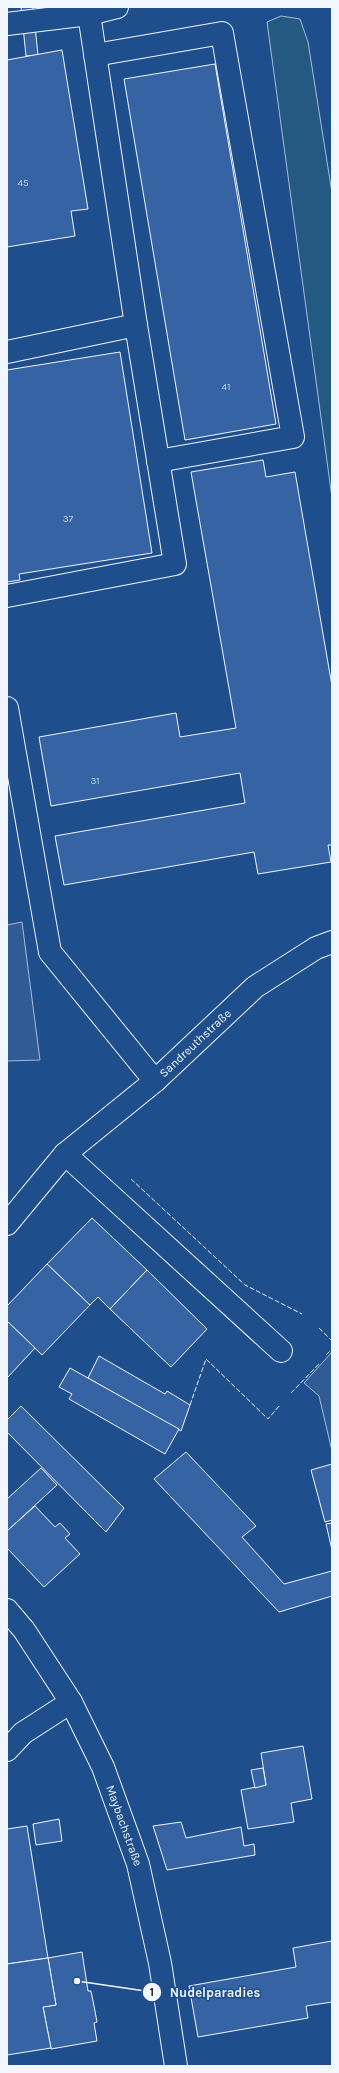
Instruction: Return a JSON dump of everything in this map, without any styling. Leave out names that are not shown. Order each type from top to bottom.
[{"type":"street","points":[[7,24],[89,14],[117,7]]},
{"type":"street","points":[[7,596],[175,564],[136,325],[89,14]]},
{"type":"street","points":[[95,55],[222,33],[293,437],[158,461]]},
{"type":"street","points":[[7,352],[136,325]]},
{"type":"street","points":[[7,708],[50,952],[155,1081]]},
{"type":"street","name":"Sandreuthstraße","points":[[7,1224],[65,1154],[155,1081],[255,987],[316,948],[332,942]]},
{"type":"street","points":[[65,1154],[281,1351]]},
{"type":"street","name":"Maybachstraße","points":[[7,1610],[24,1630],[71,1702],[103,1767],[138,1864],[160,1963],[176,2066]]},
{"type":"street","points":[[7,1750],[23,1733],[71,1702]]},
{"type":"shaded area","points":[[281,16],[300,19],[308,42],[332,193],[332,498],[267,22]]},
{"type":"shaded area","points":[[22,922],[40,1060],[7,1061],[7,925]]},
{"type":"shaded area","points":[[332,1352],[332,1451],[319,1396],[304,1383]]},
{"type":"building","points":[[21,7],[33,7],[38,55],[26,56]]},
{"type":"building","points":[[62,50],[88,209],[71,211],[75,236],[7,247],[7,60]]},
{"type":"building","points":[[215,64],[276,424],[185,440],[124,79]]},
{"type":"building","points":[[120,352],[152,553],[19,574],[20,580],[7,582],[7,370]]},
{"type":"building","points":[[263,460],[266,477],[295,472],[332,686],[332,845],[328,845],[331,862],[258,874],[254,852],[64,885],[55,836],[245,803],[240,773],[51,806],[39,737],[176,713],[180,737],[236,728],[191,472]]},
{"type":"building","points":[[92,1218],[147,1270],[110,1309],[98,1297],[90,1305],[47,1264]]},
{"type":"building","points":[[47,1264],[90,1305],[42,1355],[7,1321],[7,1306]]},
{"type":"building","points":[[147,1270],[207,1329],[171,1367],[110,1309]]},
{"type":"building","points":[[7,1321],[35,1348],[7,1378]]},
{"type":"building","points":[[99,1356],[165,1394],[167,1391],[190,1405],[181,1431],[88,1378]]},
{"type":"building","points":[[70,1368],[179,1429],[165,1454],[69,1399],[72,1394],[59,1387]]},
{"type":"building","points":[[21,1406],[124,1508],[106,1532],[7,1432],[7,1420]]},
{"type":"building","points":[[186,1452],[256,1526],[242,1537],[284,1584],[332,1571],[332,1596],[279,1612],[154,1479]]},
{"type":"building","points":[[332,1464],[332,1520],[325,1522],[311,1470]]},
{"type":"building","points":[[41,1468],[57,1485],[7,1531],[7,1499]]},
{"type":"building","points":[[35,1506],[55,1527],[60,1523],[70,1534],[65,1538],[80,1554],[44,1587],[7,1548],[7,1531]]},
{"type":"building","points":[[332,1523],[332,1550],[326,1524]]},
{"type":"building","points":[[303,1746],[312,1799],[291,1803],[294,1822],[248,1829],[241,1790],[266,1785],[261,1753]]},
{"type":"building","points":[[263,1768],[266,1785],[255,1788],[251,1770]]},
{"type":"building","points":[[59,1819],[62,1841],[36,1845],[33,1824]]},
{"type":"building","points":[[181,1822],[186,1838],[241,1827],[244,1846],[254,1844],[255,1855],[167,1870],[153,1826]]},
{"type":"building","points":[[27,1826],[48,1958],[7,1964],[7,1829]]},
{"type":"building","points":[[332,1941],[332,2002],[306,2006],[308,2018],[198,2037],[189,1986],[296,1967],[293,1948]]},
{"type":"building","points":[[82,1952],[88,1991],[91,1991],[97,2022],[94,2023],[97,2041],[51,2049],[43,2007],[56,2005],[48,1958]]},
{"type":"building","points":[[48,1958],[56,2005],[43,2007],[51,2048],[7,2055],[7,1964]]},
{"type":"fence","points":[[131,1179],[245,1285],[302,1314]]},
{"type":"fence","points":[[319,1328],[332,1341]]},
{"type":"fence","points":[[326,1355],[332,1349]]},
{"type":"fence","points":[[190,1405],[206,1359],[268,1419],[280,1405]]},
{"type":"fence","points":[[291,1393],[319,1364]]},
{"type":"place","name":"Nudelparadies","points":[[77,1981]]}]
